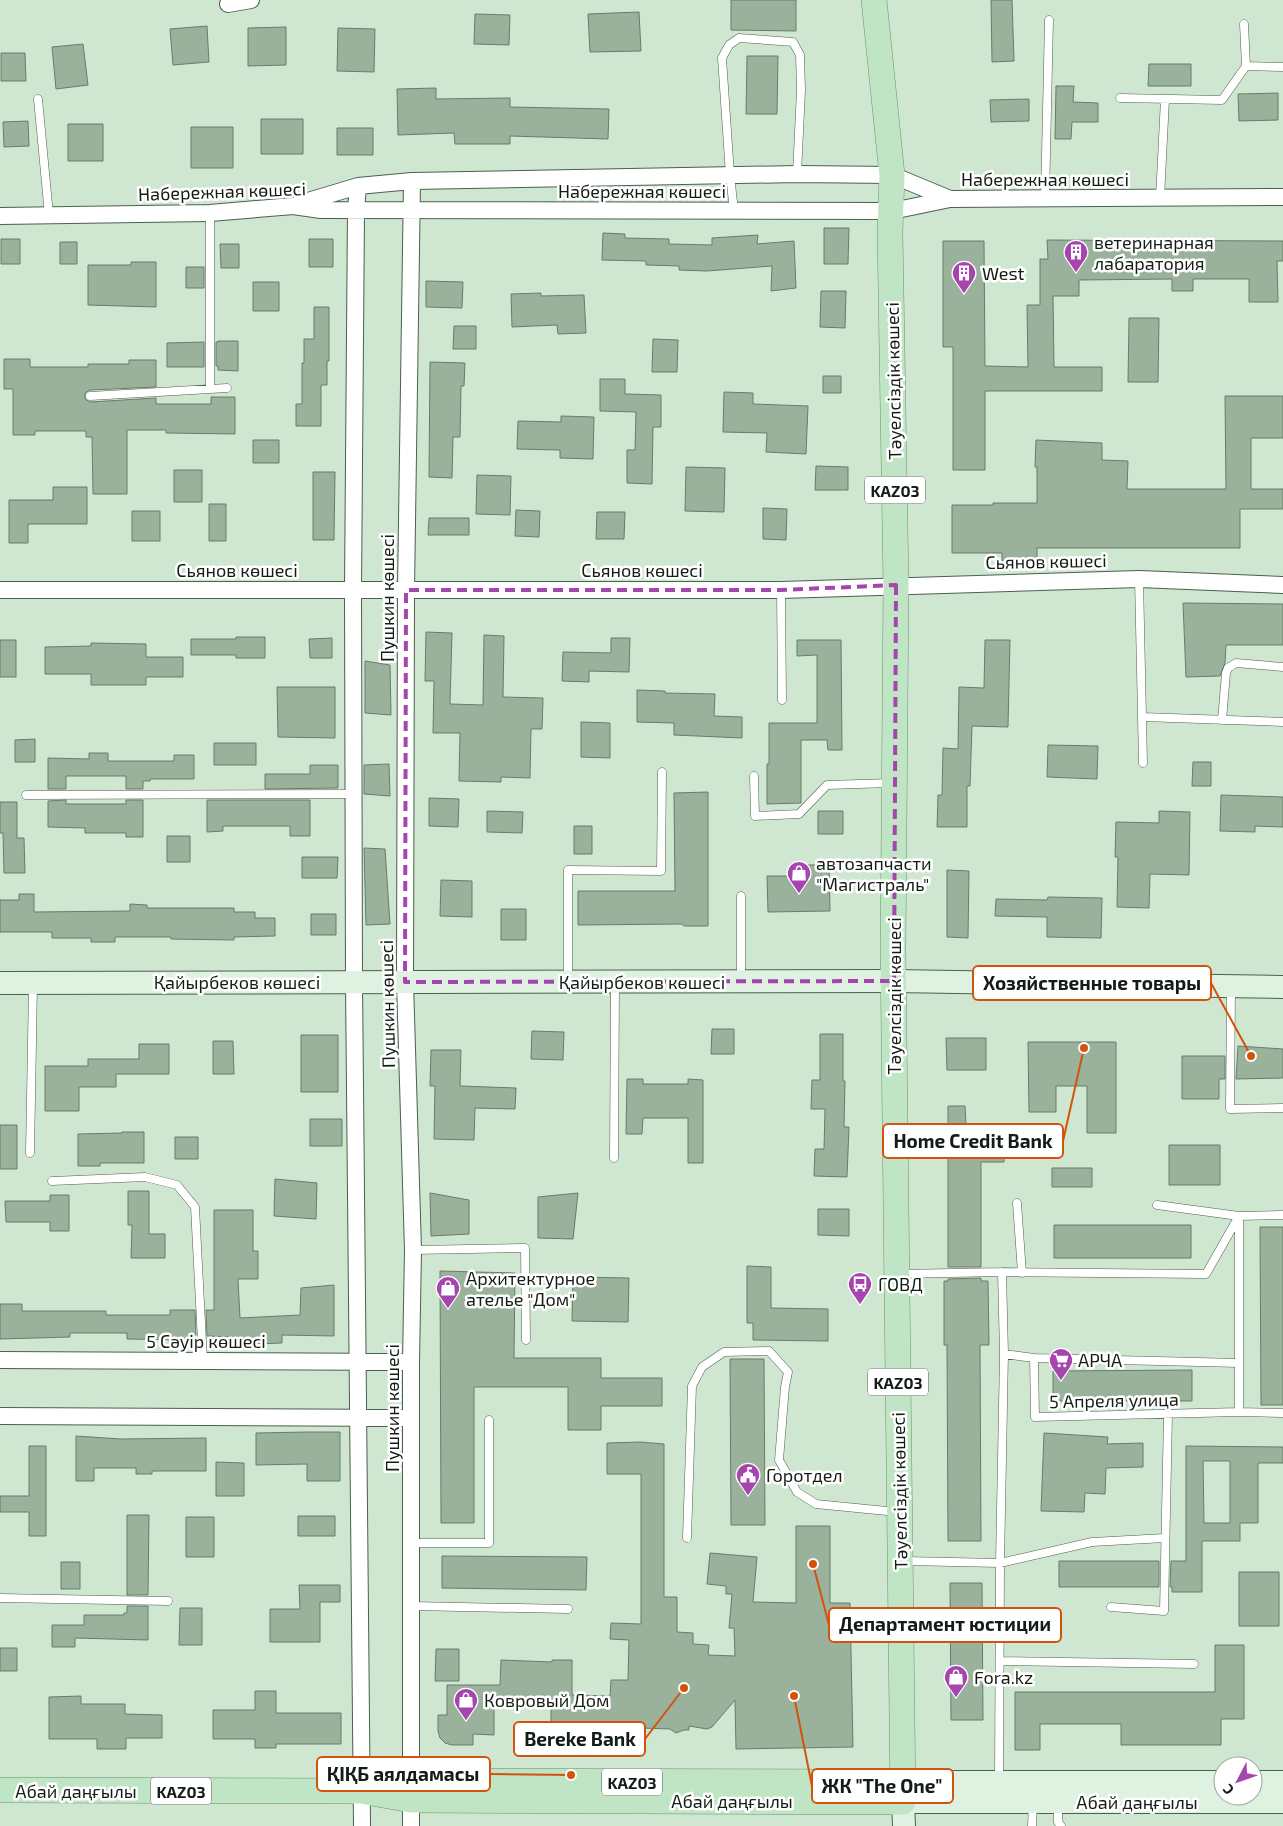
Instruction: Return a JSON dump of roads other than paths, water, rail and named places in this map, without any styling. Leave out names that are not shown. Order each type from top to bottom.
[{"type":"main road","name":"Тәуелсіздік көшесі","points":[[874,0],[892,175],[890,232],[896,585],[894,981],[903,1803]]},
{"type":"main road","name":"Қайырбеков көшесі","points":[[0,983],[894,981],[1283,987]]},
{"type":"main road","name":"Абай даңғылы","points":[[903,1803],[999,1782],[1213,1782]]},
{"type":"main road","points":[[1263,1782],[1283,1782]]},
{"type":"main road","name":"Абай даңғылы","points":[[0,1790],[411,1791],[903,1803],[1033,1801],[1283,1802]]},
{"type":"street","points":[[228,4],[251,0]]},
{"type":"street","points":[[293,206],[358,186],[412,181],[798,174],[892,175],[950,199]]},
{"type":"street","name":"Пушкин көшесі","points":[[411,1826],[413,1250],[405,982],[406,590],[412,181]]},
{"type":"street","name":"Пушкин көшесі","points":[[358,186],[356,210],[353,590],[354,982],[362,1826]]},
{"type":"street","name":"Набережная көшесі","points":[[0,216],[210,213],[293,206],[321,210],[892,212],[950,199],[1283,197]]},
{"type":"street","name":"Сьянов көшесі","points":[[0,590],[782,590],[1138,579],[1283,585]]},
{"type":"street","name":"5 Сәуір көшесі","points":[[0,1360],[412,1362]]},
{"type":"street","points":[[0,1416],[411,1418]]},
{"type":"lane","points":[[1045,199],[1049,20]]},
{"type":"lane","points":[[1120,98],[1222,100],[1246,66],[1244,24]]},
{"type":"lane","points":[[734,211],[722,58],[729,45],[739,38],[793,42],[800,54],[801,90],[798,174]]},
{"type":"lane","points":[[1246,66],[1283,67]]},
{"type":"lane","points":[[38,99],[49,215]]},
{"type":"lane","points":[[1160,198],[1165,99]]},
{"type":"lane","points":[[210,213],[210,389]]},
{"type":"lane","points":[[90,396],[227,388]]},
{"type":"lane","points":[[1138,579],[1143,763]]},
{"type":"lane","points":[[782,590],[782,700]]},
{"type":"lane","points":[[1222,720],[1228,668],[1236,664],[1283,666]]},
{"type":"lane","points":[[1142,717],[1283,722]]},
{"type":"lane","points":[[568,982],[568,870],[662,871],[662,772]]},
{"type":"lane","points":[[754,776],[755,816],[799,814],[827,785],[895,783]]},
{"type":"lane","points":[[26,795],[354,794]]},
{"type":"lane","points":[[741,982],[742,896]]},
{"type":"lane","points":[[614,1158],[615,982]]},
{"type":"lane","points":[[30,1153],[33,983]]},
{"type":"lane","points":[[1231,986],[1230,1109],[1283,1108]]},
{"type":"lane","points":[[52,1181],[145,1177],[177,1185],[195,1207],[203,1361]]},
{"type":"lane","points":[[1017,1203],[1022,1273]]},
{"type":"lane","points":[[1157,1205],[1239,1216],[1283,1215]]},
{"type":"lane","points":[[897,1274],[1002,1272],[1206,1274],[1239,1216]]},
{"type":"lane","points":[[1238,1412],[1239,1216]]},
{"type":"lane","points":[[413,1250],[525,1248],[526,1340]]},
{"type":"lane","points":[[999,1782],[1000,1563],[1004,1354],[1002,1272]]},
{"type":"lane","points":[[687,1538],[692,1386],[702,1367],[724,1352],[769,1351],[788,1372],[785,1387],[780,1460],[797,1492],[816,1504],[899,1512]]},
{"type":"lane","points":[[1004,1354],[1034,1358],[1238,1363]]},
{"type":"lane","name":"5 Апреля улица","points":[[1034,1358],[1035,1416],[1238,1412],[1283,1413]]},
{"type":"lane","points":[[1111,1607],[1164,1611],[1168,1414]]},
{"type":"lane","points":[[411,1543],[489,1543],[489,1420]]},
{"type":"lane","points":[[900,1561],[1000,1563],[1092,1542],[1165,1538]]},
{"type":"lane","points":[[0,1598],[168,1601]]},
{"type":"lane","points":[[411,1606],[568,1609]]},
{"type":"lane","points":[[1000,1661],[1194,1664]]},
{"type":"lane","points":[[1032,1826],[1033,1801]]},
{"type":"lane","points":[[1058,1801],[1058,1822],[1061,1826]]},
{"type":"place","name":"ветеринарная лабаратория","points":[[1076,273]]},
{"type":"place","name":"West","points":[[964,294]]},
{"type":"place","name":"автозапчасти \"Магистраль\"","points":[[799,894]]},
{"type":"place","name":"Home Credit Bank","points":[[1084,1048]]},
{"type":"place","name":"Хозяйственные товары","points":[[1251,1056]]},
{"type":"place","name":"ГОВД","points":[[860,1305]]},
{"type":"place","name":"Архитектурное ателье \"Дом\"","points":[[448,1309]]},
{"type":"place","name":"АРЧА","points":[[1061,1381]]},
{"type":"place","name":"Горотдел","points":[[748,1496]]},
{"type":"place","name":"Департамент юстиции","points":[[813,1564]]},
{"type":"place","name":"Bereke Bank","points":[[684,1688]]},
{"type":"place","name":"ЖК \"The One\"","points":[[794,1696]]},
{"type":"place","name":"Fora.kz","points":[[956,1698]]},
{"type":"place","name":"Ковровый Дом","points":[[466,1721]]},
{"type":"place","name":"ҚІҚБ аялдамасы","points":[[571,1775]]}]
